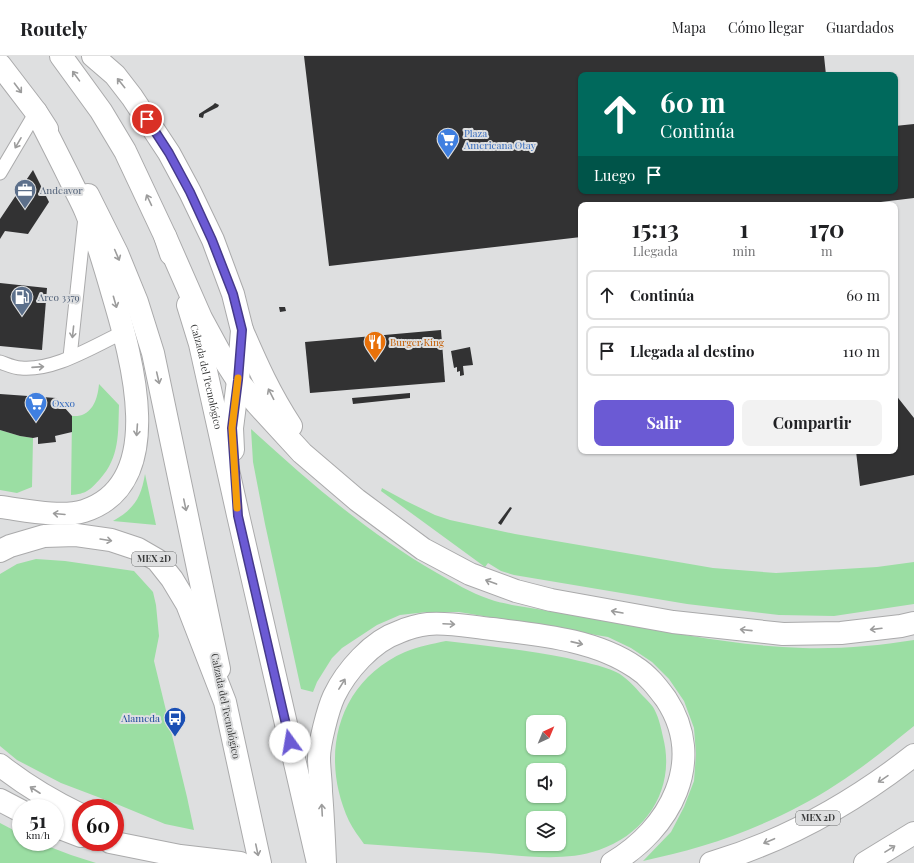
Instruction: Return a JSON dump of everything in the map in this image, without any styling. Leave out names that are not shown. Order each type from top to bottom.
[{"type":"main road","name":"Calzada del Tecnológico","points":[[61,56],[101,111],[125,151],[165,236],[200,344],[318,863]]},
{"type":"main road","points":[[93,56],[115,75],[132,97],[169,153],[190,192],[212,240],[233,294],[242,330],[273,398],[296,435],[357,500]]},
{"type":"main road","name":"Calzada del Tecnológico","points":[[0,65],[36,112],[91,200],[117,253],[137,302],[153,354],[260,863]]},
{"type":"main road","points":[[0,507],[66,514],[83,512],[95,507],[107,500],[118,488],[129,468],[133,456],[137,433],[138,412],[124,332],[96,236],[85,210],[36,112]]},
{"type":"main road","points":[[165,236],[201,318],[238,380],[257,404],[302,453],[357,500],[423,549],[470,574],[516,591],[551,600],[673,622],[783,634],[841,633],[901,626],[914,623]]},
{"type":"main road","points":[[238,516],[232,428],[242,330]]},
{"type":"main road","name":"MEX 2D","points":[[0,552],[10,546],[44,536],[76,535],[111,540],[138,549],[157,560],[172,579],[187,604],[225,702]]},
{"type":"main road","points":[[325,863],[319,756],[328,714],[334,696],[356,664],[369,650],[383,639],[398,632],[428,624],[445,624],[525,633],[562,639],[605,650],[636,667],[651,679],[673,710],[679,726],[683,761],[681,778],[670,807],[661,820],[637,846],[612,863]]},
{"type":"main road","name":"MEX 2D","points":[[711,863],[729,858],[772,840],[816,819],[855,798],[914,755]]},
{"type":"main road","points":[[124,845],[180,856],[240,863],[238,763]]},
{"type":"main road","points":[[0,765],[12,775],[51,800],[72,810]]},
{"type":"main road","points":[[0,800],[12,806]]},
{"type":"main road","points":[[124,833],[180,856]]},
{"type":"main road","points":[[864,863],[914,833]]},
{"type":"lane","points":[[0,173],[36,112]]},
{"type":"lane","points":[[70,357],[85,210]]},
{"type":"lane","points":[[0,362],[20,368],[45,366],[70,357],[124,332]]},
{"type":"green space","points":[[99,384],[119,405],[118,435],[115,453],[107,471],[93,486],[80,494],[71,495],[72,416],[81,415],[90,410],[97,397]]},
{"type":"green space","points":[[251,429],[317,488],[387,542],[449,580],[476,594],[492,600],[512,605],[686,635],[756,645],[831,648],[914,640],[914,726],[847,777],[821,794],[788,812],[737,834],[688,850],[643,861],[671,832],[684,807],[694,781],[696,754],[694,728],[684,701],[669,679],[652,662],[631,648],[608,637],[459,612],[427,612],[400,615],[377,625],[342,648],[332,658],[317,682],[313,692],[301,689],[253,462]]},
{"type":"green space","points":[[0,430],[33,438],[32,487],[17,493],[0,490]]},
{"type":"green space","points":[[145,474],[156,525],[113,521],[126,512],[135,502],[139,496]]},
{"type":"green space","points":[[382,488],[435,515],[450,520],[515,534],[713,568],[776,573],[877,567],[914,562],[914,604],[834,616],[779,615],[687,604],[514,575],[501,571],[488,563],[485,567],[381,491]]},
{"type":"green space","points":[[36,559],[65,561],[134,571],[153,592],[156,605],[159,636],[154,661],[194,830],[165,824],[124,807],[124,799],[103,799],[61,783],[17,760],[0,746],[0,574],[17,564]]},
{"type":"green space","points":[[446,641],[492,646],[567,658],[604,667],[616,672],[626,679],[655,710],[663,737],[666,756],[665,773],[661,790],[654,806],[644,820],[632,832],[616,842],[599,850],[572,856],[530,857],[364,844],[349,821],[340,796],[336,771],[336,747],[340,723],[349,702],[363,682],[382,665],[405,652],[426,645]]},
{"type":"green space","points":[[0,823],[12,829],[12,851],[61,851],[96,863],[0,863]]},
{"type":"building","name":"Plaza Americana Otay","points":[[304,56],[824,56],[826,72],[578,72],[578,194],[898,194],[898,126],[914,124],[914,198],[881,202],[578,202],[578,237],[329,266]]},
{"type":"building","points":[[215,103],[219,105],[218,107],[204,114],[203,118],[199,117],[199,114]]},
{"type":"building","name":"Andeavor","points":[[33,170],[49,202],[28,234],[5,231],[0,239],[0,219]]},
{"type":"building","name":"Arco 3379","points":[[0,283],[47,288],[42,350],[0,346]]},
{"type":"building","points":[[279,307],[285,307],[286,311],[280,312]]},
{"type":"building","name":"Burger King","points":[[441,330],[445,382],[310,393],[305,342]]},
{"type":"building","points":[[470,347],[473,365],[463,366],[464,375],[460,376],[460,371],[457,372],[457,367],[454,368],[451,351]]},
{"type":"building","points":[[410,393],[410,398],[353,404],[352,398]]},
{"type":"building","name":"Oxxo","points":[[0,394],[56,398],[72,416],[72,432],[55,436],[56,442],[38,444],[38,437],[33,438],[20,436],[0,430]]},
{"type":"building","points":[[898,398],[914,418],[914,475],[860,486],[856,454],[898,454]]},
{"type":"building","points":[[510,507],[512,508],[501,525],[498,523]]},
{"type":"slow traffic","points":[[237,508],[232,428],[238,378]]},
{"type":"place","name":"Plaza Americana Otay","points":[[448,158]]},
{"type":"place","name":"Andeavor","points":[[25,210]]},
{"type":"place","name":"Arco 3379","points":[[22,316]]},
{"type":"place","name":"Burger King","points":[[375,362]]},
{"type":"place","name":"Oxxo","points":[[36,422]]},
{"type":"place","name":"Alameda","points":[[175,738]]},
{"type":"route","points":[[147,119],[169,153],[190,192],[212,240],[233,294],[242,330],[232,428],[238,516],[290,742]]}]
